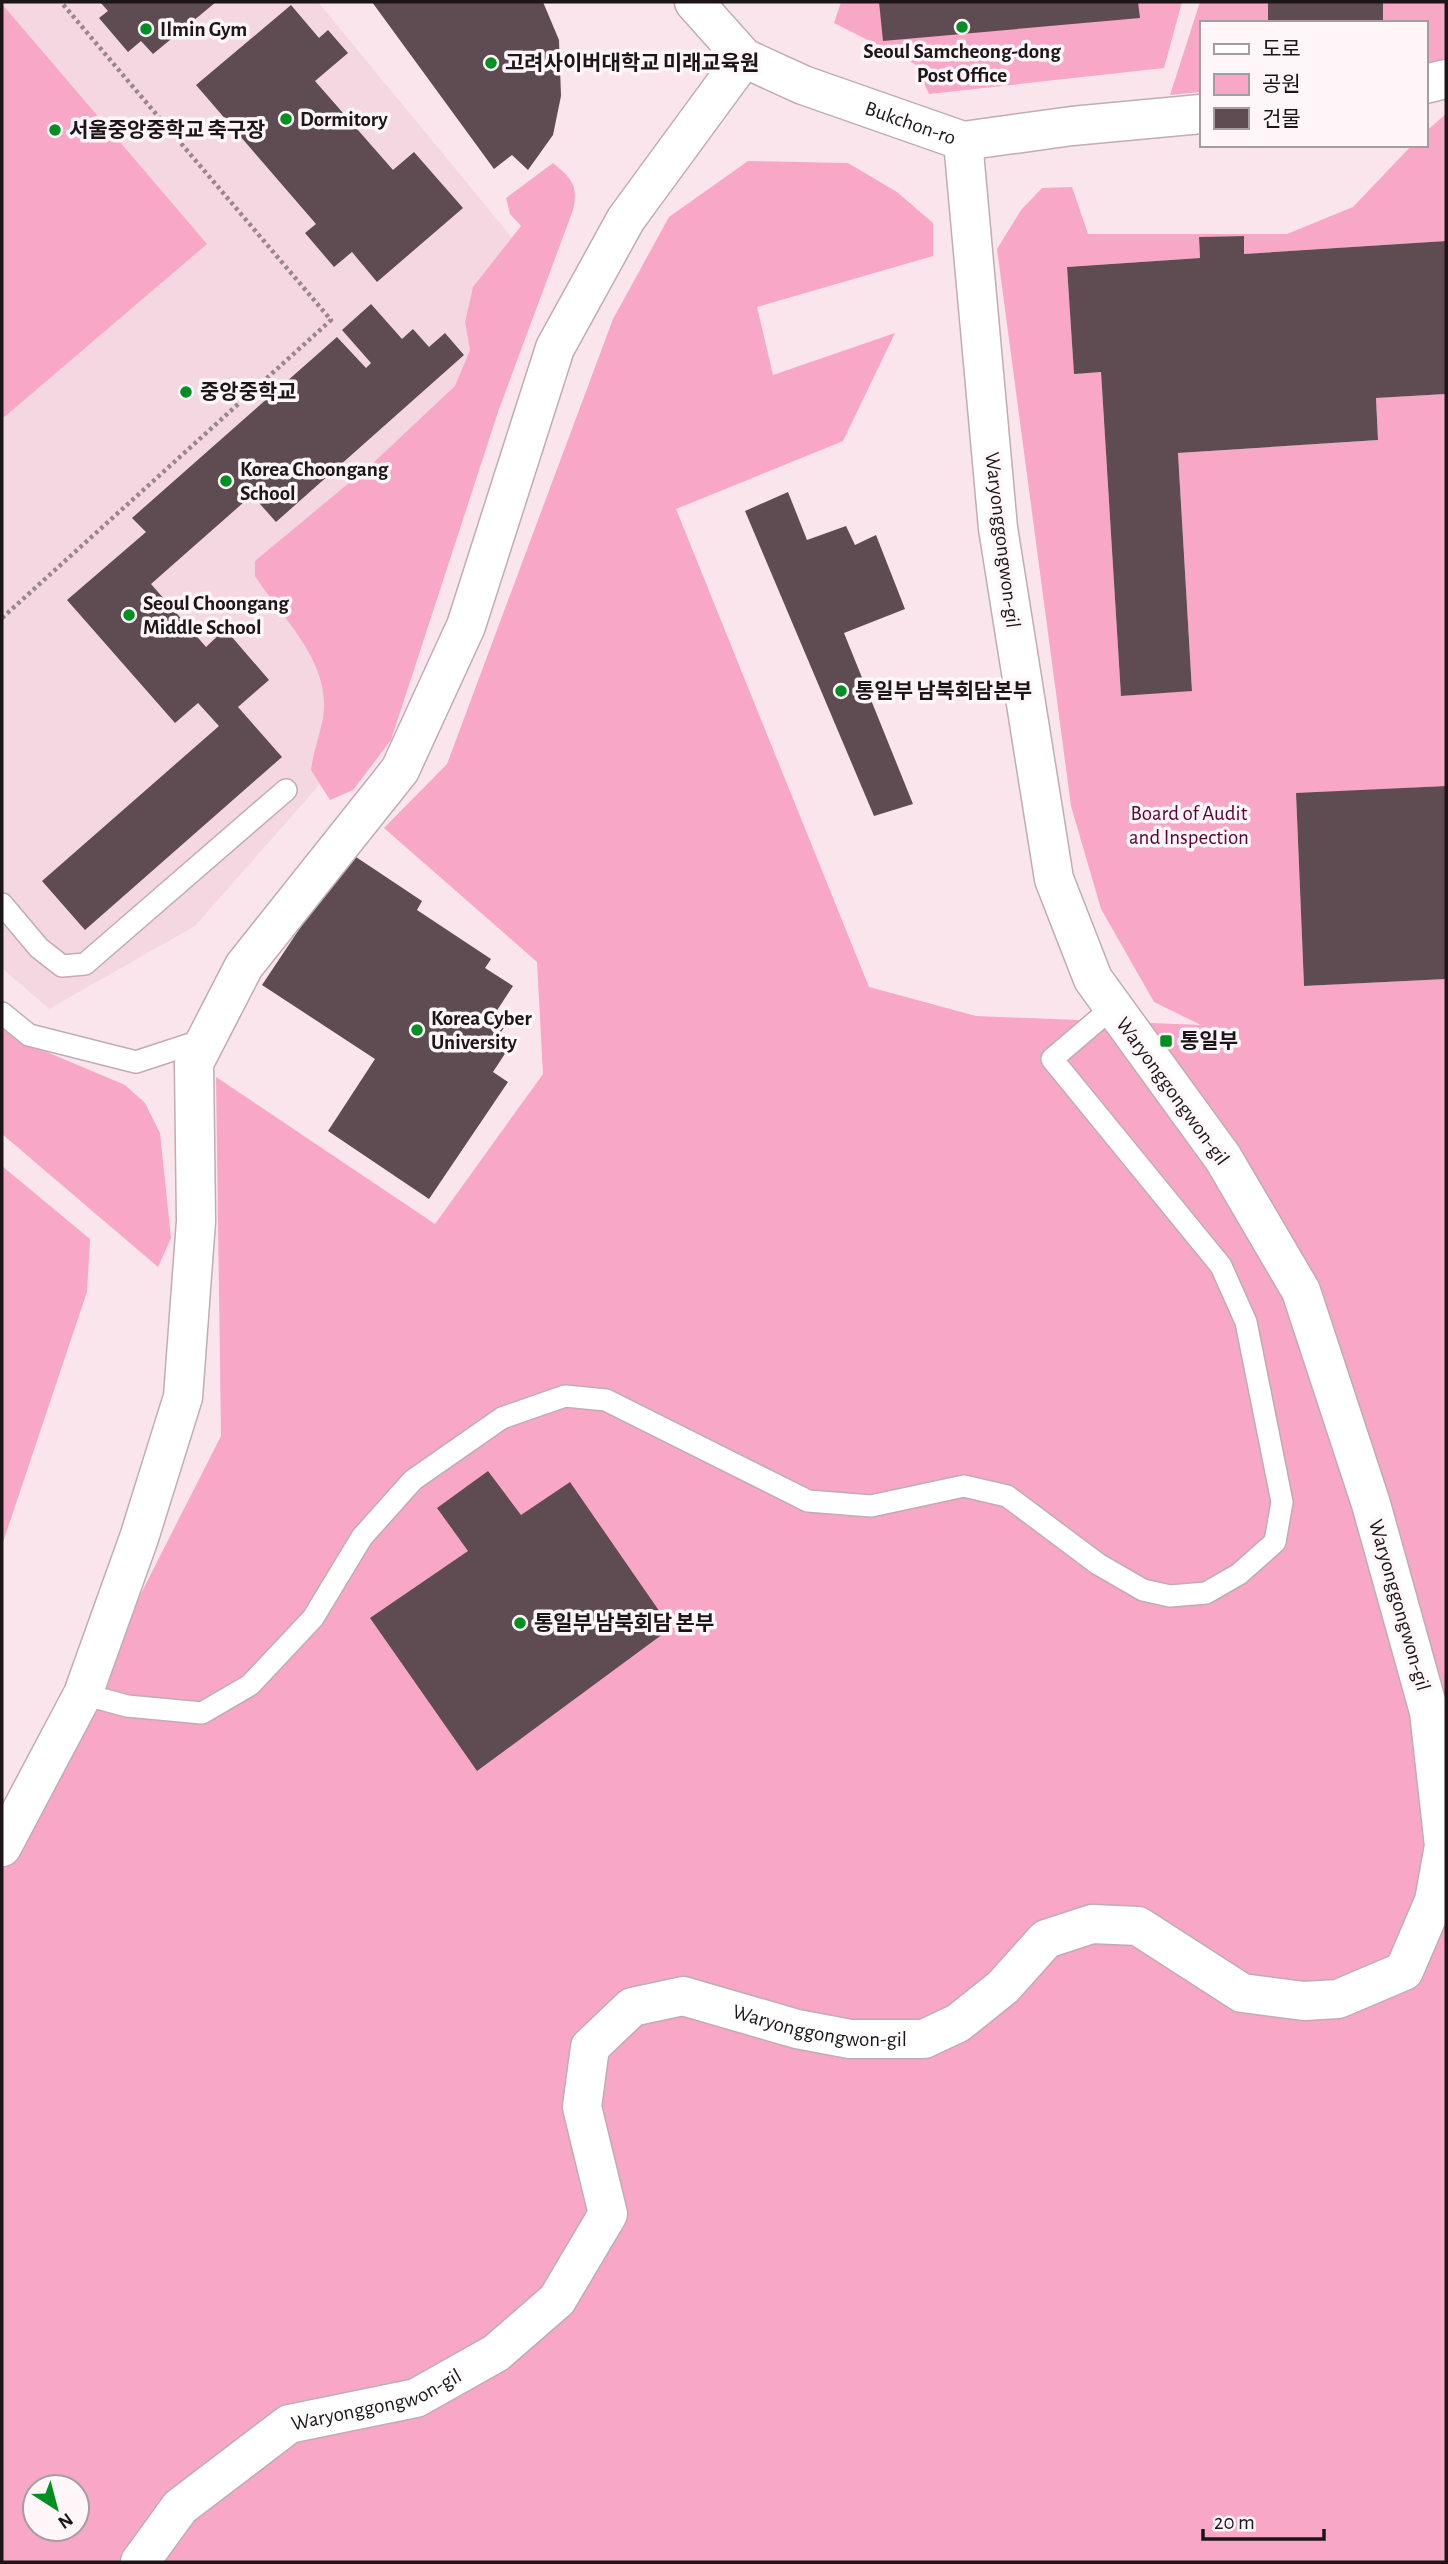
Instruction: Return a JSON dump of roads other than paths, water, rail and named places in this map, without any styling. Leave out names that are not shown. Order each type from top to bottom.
[{"type":"street","name":"Bukchon-ro","points":[[694,2],[744,58],[803,85],[962,141],[1072,126],[1200,114]]},
{"type":"street","points":[[2,1847],[83,1694],[139,1538],[183,1397],[196,1221],[194,1063],[244,966],[400,770],[466,626],[555,348],[626,219],[744,58]]},
{"type":"street","points":[[1427,84],[1446,79]]},
{"type":"street","name":"Waryonggongwon-gil","points":[[140,2562],[180,2507],[289,2424],[416,2399],[496,2353],[557,2300],[608,2214],[582,2107],[590,2047],[632,2007],[683,1996],[797,2029],[850,2039],[924,2039],[958,2023],[1003,1987],[1046,1939],[1092,1924],[1138,1926],[1242,1993],[1304,2001],[1338,1999],[1404,1971],[1434,1901],[1444,1846],[1429,1712],[1371,1504],[1301,1291],[1223,1158],[1093,979],[1055,879],[998,528],[962,141]]},
{"type":"lane","points":[[2,904],[39,948],[62,966],[85,964],[286,790]]},
{"type":"lane","points":[[83,1694],[127,1706],[202,1713],[250,1685],[313,1618],[362,1537],[413,1480],[502,1418],[565,1396],[606,1400],[808,1501],[871,1506],[964,1486],[1007,1496],[1098,1564],[1143,1590],[1170,1596],[1206,1593],[1238,1574],[1275,1542],[1282,1502],[1246,1322],[1221,1266],[1052,1059],[1113,1007]]},
{"type":"lane","points":[[2,1013],[29,1035],[136,1062],[206,1039]]},
{"type":"place","name":"Seoul Samcheong-dong Post Office","points":[[962,27]]},
{"type":"place","name":"Ilmin Gym","points":[[146,29]]},
{"type":"place","name":"고려사이버대학교 미래교육원","points":[[491,63]]},
{"type":"place","name":"Dormitory","points":[[286,119]]},
{"type":"place","name":"서울중앙중학교 축구장","points":[[55,130]]},
{"type":"place","name":"중앙중학교","points":[[186,392]]},
{"type":"place","name":"Korea Choongang School","points":[[226,481]]},
{"type":"place","name":"Seoul Choongang Middle School","points":[[129,615]]},
{"type":"place","name":"통일부 남북회담본부","points":[[841,691]]},
{"type":"place","name":"Korea Cyber University","points":[[417,1030]]},
{"type":"place","name":"통일부","points":[[1166,1041]]},
{"type":"place","name":"통일부 남북회담 본부","points":[[520,1623]]},
{"type":"park label","name":"Board of Audit and Inspection","points":[[1189,825]]}]
